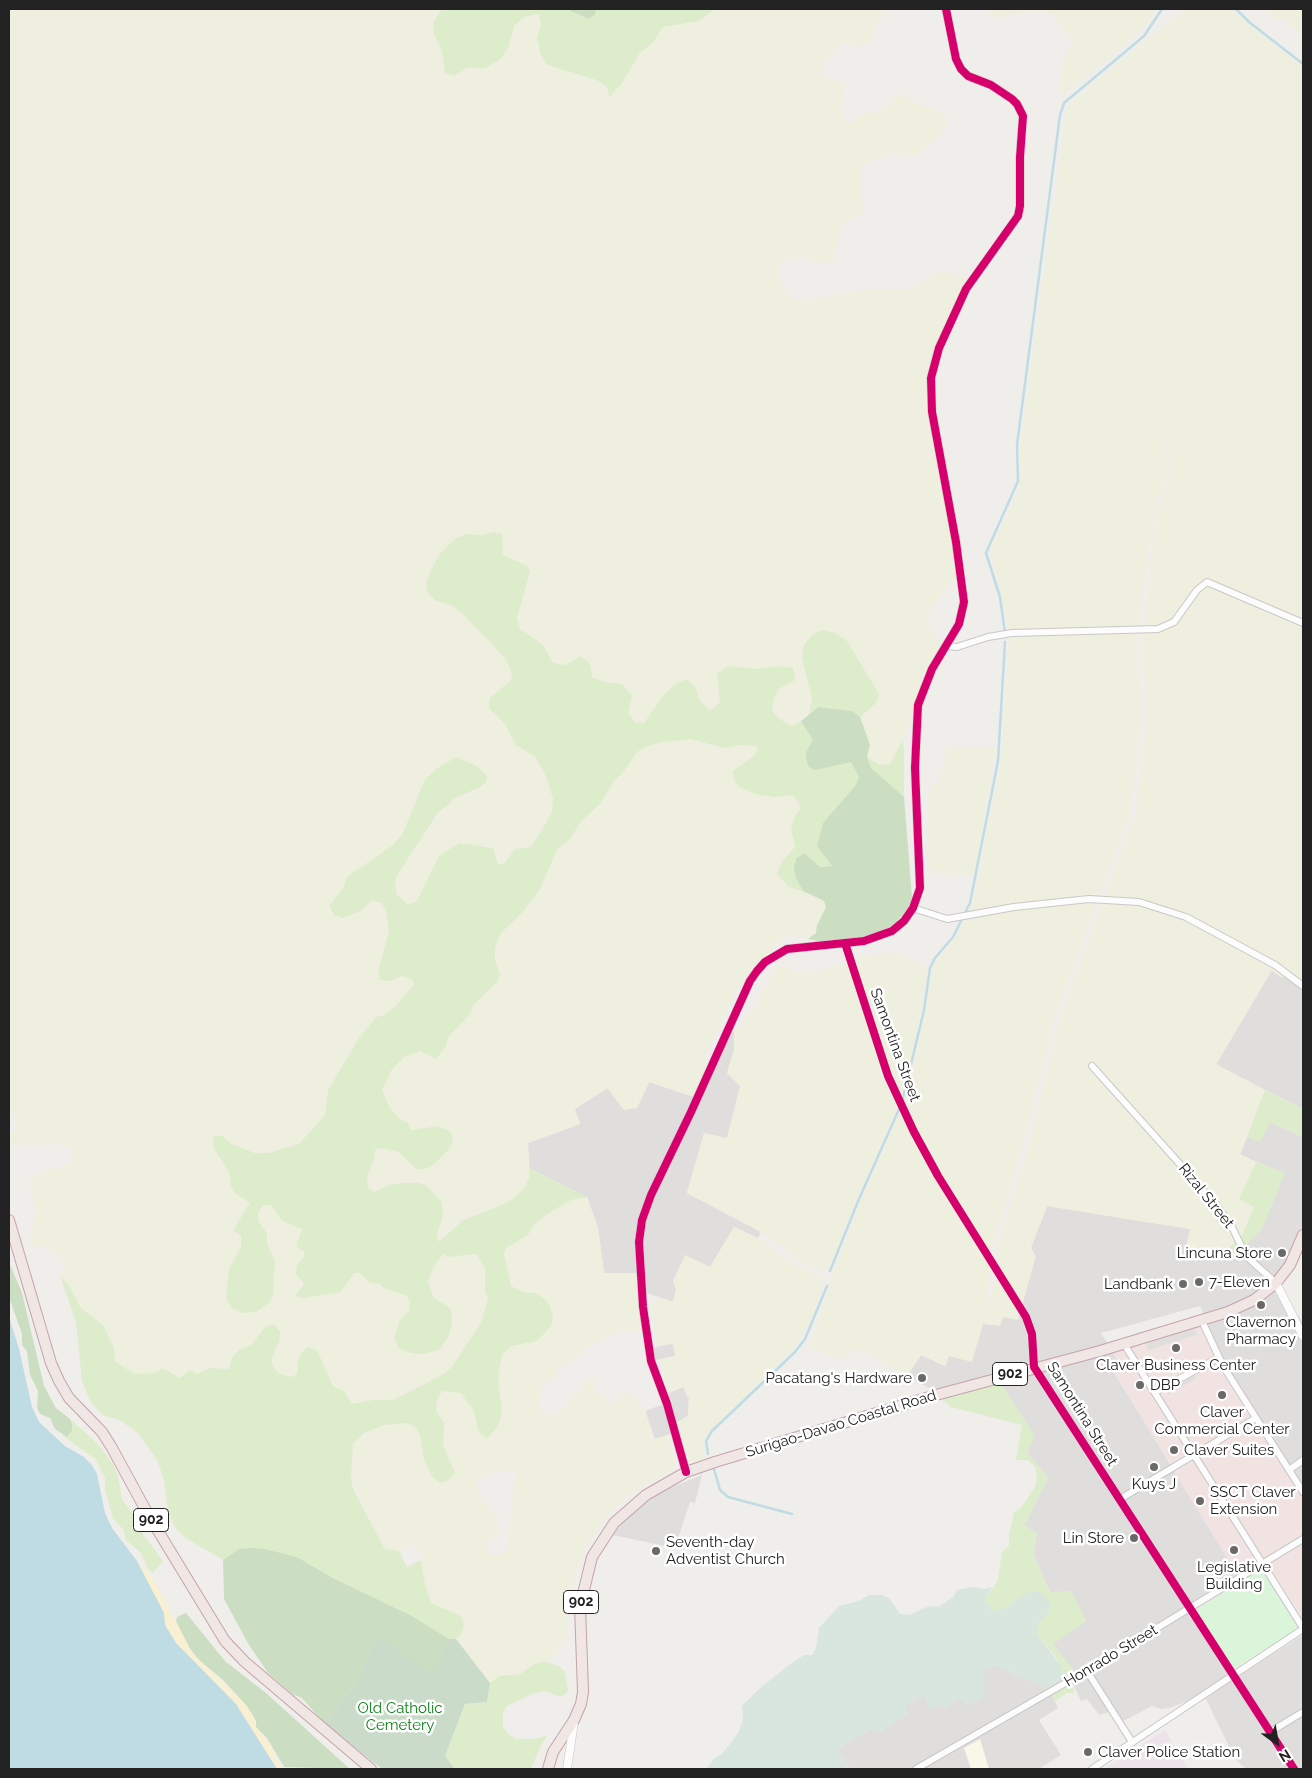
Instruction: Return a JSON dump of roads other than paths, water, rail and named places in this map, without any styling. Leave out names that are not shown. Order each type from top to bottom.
[{"type":"highway","name":"902","points":[[9,1220],[58,1381],[69,1398],[102,1432],[149,1516],[220,1633],[245,1662],[371,1769]]},
{"type":"highway","name":"Surigao-Davao Coastal Road","points":[[548,1769],[553,1752],[574,1720],[583,1692],[580,1606],[583,1586],[592,1557],[614,1523],[628,1508],[658,1487],[686,1472],[936,1395],[1202,1321],[1244,1305],[1276,1282],[1290,1264],[1303,1235]]},
{"type":"street","points":[[686,1472],[667,1404],[650,1355],[639,1273],[639,1242],[642,1220],[664,1163],[691,1112],[750,981],[765,962],[786,949],[864,941],[892,931],[904,921],[913,908],[920,888],[915,768],[918,705],[932,670],[959,624],[964,602],[956,542],[932,412],[930,378],[939,348],[966,289],[1018,216],[1023,116],[1017,104],[1004,92],[968,76],[960,69],[956,59],[946,9]]},
{"type":"street","points":[[947,646],[957,647],[988,637],[1012,633],[1158,629],[1174,622],[1197,590],[1207,582],[1303,623]]},
{"type":"street","points":[[913,908],[947,919],[1014,907],[1089,899],[1140,902],[1186,917],[1275,965],[1303,986]]},
{"type":"street","name":"Samontina Street","points":[[845,943],[888,1076],[914,1132],[938,1176],[1026,1317],[1032,1334],[1034,1367],[1294,1769]]},
{"type":"street","name":"Rizal Street","points":[[1092,1066],[1213,1201],[1231,1225],[1246,1256],[1276,1282],[1303,1336]]},
{"type":"street","points":[[1202,1321],[1218,1358],[1303,1492]]},
{"type":"street","points":[[1092,1769],[1303,1628],[1124,1344]]},
{"type":"street","points":[[1155,1392],[1218,1358]]},
{"type":"street","points":[[1120,1499],[1256,1418]]},
{"type":"street","points":[[1289,1470],[1303,1460]]},
{"type":"street","name":"Honrado Street","points":[[916,1769],[1087,1671],[1303,1539]]},
{"type":"street","points":[[1087,1671],[1132,1742]]},
{"type":"street","points":[[1270,1732],[1303,1712]]},
{"type":"street","points":[[567,1769],[574,1720]]},
{"type":"water","points":[[9,1317],[19,1349],[32,1407],[39,1422],[65,1446],[84,1457],[92,1465],[97,1474],[105,1513],[112,1528],[137,1561],[164,1613],[165,1625],[176,1643],[236,1704],[277,1769],[9,1769]]},
{"type":"waterway","points":[[1005,633],[1000,597],[986,553],[1018,481],[1017,445],[1060,115],[1064,103],[1144,36],[1162,9]]},
{"type":"waterway","points":[[1236,9],[1249,22],[1303,64]]},
{"type":"waterway","points":[[902,1102],[924,1010],[930,968],[935,958],[953,937],[970,903],[998,761],[1005,642]]},
{"type":"waterway","points":[[830,1271],[859,1199],[900,1107]]},
{"type":"waterway","points":[[708,1454],[706,1441],[712,1431],[795,1352],[805,1339],[827,1286]]},
{"type":"waterway","points":[[714,1469],[720,1490],[728,1497],[792,1514]]},
{"type":"place","name":"Lincuna Store","points":[[1282,1253]]},
{"type":"place","name":"7-Eleven","points":[[1199,1282]]},
{"type":"place","name":"Landbank","points":[[1183,1284]]},
{"type":"place","name":"Clavernon Pharmacy","points":[[1261,1305]]},
{"type":"place","name":"Claver Business Center","points":[[1176,1348]]},
{"type":"place","name":"Pacatang's Hardware","points":[[922,1378]]},
{"type":"place","name":"DBP","points":[[1140,1385]]},
{"type":"place","name":"Claver Commercial Center","points":[[1222,1395]]},
{"type":"place","name":"Claver Suites","points":[[1174,1450]]},
{"type":"place","name":"Kuys J","points":[[1154,1467]]},
{"type":"place","name":"SSCT Claver Extension","points":[[1200,1501]]},
{"type":"place","name":"Lin Store","points":[[1134,1538]]},
{"type":"place","name":"Legislative Building","points":[[1234,1550]]},
{"type":"place","name":"Seventh-day Adventist Church","points":[[656,1551]]},
{"type":"place","name":"Claver Police Station","points":[[1088,1752]]},
{"type":"park label","name":"Old Catholic Cemetery","points":[[400,1716]]}]
